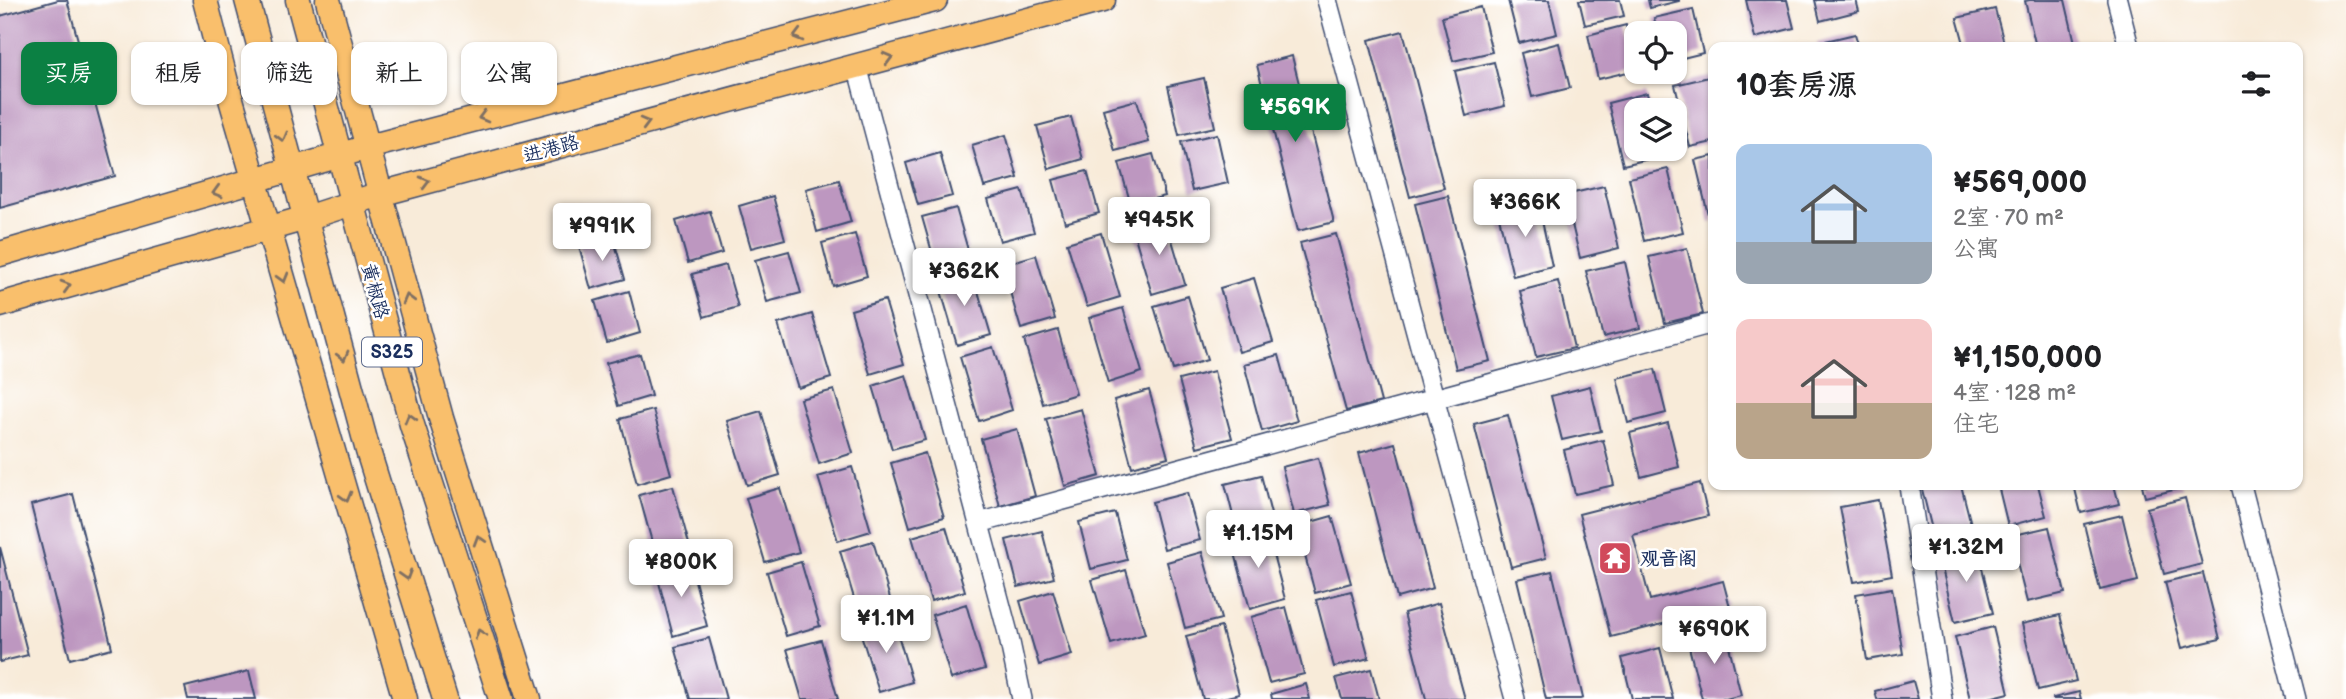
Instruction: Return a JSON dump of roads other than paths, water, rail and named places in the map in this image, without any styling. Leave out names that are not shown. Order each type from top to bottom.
[{"type":"main road","points":[[205,0],[405,699]]},
{"type":"main road","name":"S325","points":[[247,0],[368,450],[445,699]]},
{"type":"main road","name":"黄椒路","points":[[298,0],[412,425],[501,699]]},
{"type":"main road","points":[[328,0],[441,418],[529,699]]},
{"type":"main road","points":[[0,254],[368,147],[935,0]]},
{"type":"main road","name":"进港路","points":[[0,305],[306,218],[380,194],[1103,0]]},
{"type":"street","points":[[1327,0],[1515,699]]},
{"type":"street","points":[[2117,0],[2128,42]]},
{"type":"street","points":[[857,66],[1008,634],[1022,699]]},
{"type":"street","points":[[979,523],[1708,324]]},
{"type":"street","points":[[1910,490],[1942,699]]},
{"type":"street","points":[[2242,490],[2296,699]]},
{"type":"place","name":"观音阁","points":[[1615,558]]}]
